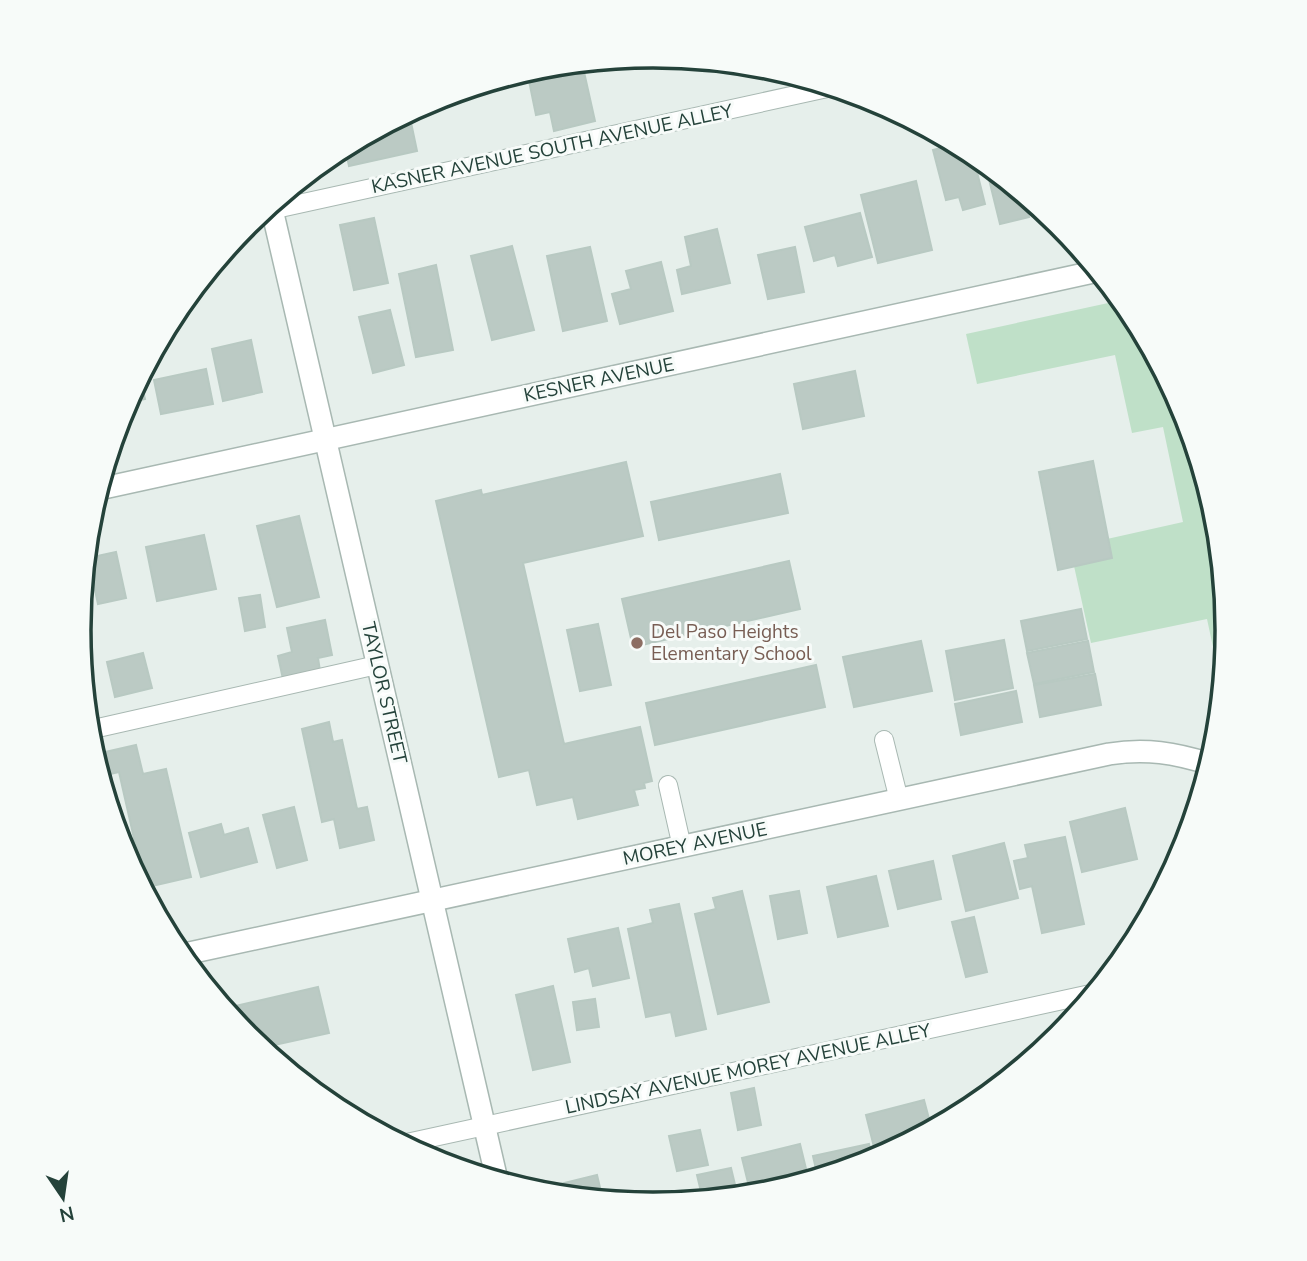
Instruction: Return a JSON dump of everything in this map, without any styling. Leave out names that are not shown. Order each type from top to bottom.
[{"type":"street","name":"TAYLOR STREET","points":[[271,219],[325,440],[495,1170]]},
{"type":"street","name":"KESNER AVENUE","points":[[110,487],[1087,273]]},
{"type":"street","name":"MOREY AVENUE","points":[[192,952],[1130,751],[1171,752],[1200,761]]},
{"type":"lane","name":"KASNER AVENUE SOUTH AVENUE ALLEY","points":[[287,205],[812,91]]},
{"type":"lane","points":[[100,728],[377,666]]},
{"type":"lane","points":[[884,740],[899,800]]},
{"type":"lane","points":[[668,785],[682,846]]},
{"type":"lane","name":"LINDSAY AVENUE MOREY AVENUE ALLEY","points":[[417,1141],[1080,996]]},
{"type":"green space","points":[[1110,303],[1158,382],[1173,415],[1197,485],[1215,594],[1215,658],[1207,619],[1091,643],[1074,566],[1107,539],[1183,522],[1163,427],[1132,433],[1115,355],[977,384],[966,334]]},
{"type":"building","points":[[584,73],[595,121],[554,131],[550,112],[536,115],[529,82]]},
{"type":"building","points":[[411,123],[417,151],[349,166],[348,159]]},
{"type":"building","points":[[941,148],[977,170],[985,204],[963,210],[959,197],[946,200],[933,150]]},
{"type":"building","points":[[989,179],[1027,211],[1029,217],[1000,224]]},
{"type":"building","points":[[916,181],[932,250],[878,263],[861,195]]},
{"type":"building","points":[[860,213],[872,257],[838,266],[835,255],[814,261],[805,227]]},
{"type":"building","points":[[374,218],[388,283],[354,290],[340,225]]},
{"type":"building","points":[[717,229],[730,283],[682,294],[677,270],[691,266],[685,237]]},
{"type":"building","points":[[512,246],[534,330],[492,340],[471,256]]},
{"type":"building","points":[[590,247],[607,321],[563,331],[547,256]]},
{"type":"building","points":[[795,247],[804,292],[768,299],[758,255]]},
{"type":"building","points":[[661,262],[673,311],[620,324],[612,294],[631,289],[626,271]]},
{"type":"building","points":[[436,265],[453,350],[416,357],[399,274]]},
{"type":"building","points":[[390,310],[404,365],[373,373],[359,317]]},
{"type":"building","points":[[251,340],[262,392],[223,401],[212,349]]},
{"type":"building","points":[[206,369],[213,404],[161,414],[154,380]]},
{"type":"building","points":[[855,371],[864,416],[803,429],[794,384]]},
{"type":"building","points":[[1093,461],[1112,558],[1058,570],[1039,472]]},
{"type":"building","points":[[626,462],[643,536],[523,563],[564,744],[640,727],[652,781],[644,783],[645,788],[634,790],[638,805],[578,819],[573,797],[537,805],[529,770],[499,777],[436,501],[481,490],[482,495]]},
{"type":"building","points":[[780,474],[788,513],[659,540],[651,502]]},
{"type":"building","points":[[299,516],[319,597],[277,607],[257,526]]},
{"type":"building","points":[[204,535],[216,589],[157,601],[146,547]]},
{"type":"building","points":[[116,552],[126,598],[98,604],[93,582],[96,556]]},
{"type":"building","points":[[789,561],[800,609],[633,647],[622,599]]},
{"type":"building","points":[[260,595],[265,627],[245,631],[239,598]]},
{"type":"building","points":[[1081,609],[1087,639],[1027,651],[1021,621]]},
{"type":"building","points":[[325,620],[332,655],[318,658],[320,671],[283,679],[278,656],[292,652],[287,628]]},
{"type":"building","points":[[598,624],[611,685],[580,691],[567,630]]},
{"type":"building","points":[[1004,640],[1013,688],[955,700],[946,651]]},
{"type":"building","points":[[921,641],[932,691],[854,707],[843,657]]},
{"type":"building","points":[[1088,641],[1094,672],[1034,684],[1027,653]]},
{"type":"building","points":[[143,653],[152,688],[115,697],[107,662]]},
{"type":"building","points":[[816,665],[825,707],[655,745],[646,703]]},
{"type":"building","points":[[1095,674],[1101,705],[1040,717],[1034,685]]},
{"type":"building","points":[[1016,691],[1022,722],[961,735],[955,704]]},
{"type":"building","points":[[329,722],[333,742],[342,740],[357,809],[367,807],[374,840],[340,848],[334,819],[322,822],[302,729]]},
{"type":"building","points":[[136,745],[143,774],[166,769],[191,877],[153,886],[137,854],[119,772],[110,774],[105,752]]},
{"type":"building","points":[[294,807],[307,860],[277,868],[263,815]]},
{"type":"building","points":[[1125,808],[1137,859],[1082,872],[1070,822]]},
{"type":"building","points":[[221,824],[224,835],[248,828],[257,862],[201,877],[189,833]]},
{"type":"building","points":[[1065,837],[1084,924],[1042,933],[1032,886],[1020,889],[1014,861],[1028,858],[1025,845]]},
{"type":"building","points":[[1004,843],[1018,898],[966,911],[953,856]]},
{"type":"building","points":[[933,861],[941,899],[898,909],[889,871]]},
{"type":"building","points":[[876,876],[888,926],[838,937],[827,887]]},
{"type":"building","points":[[742,891],[769,1002],[718,1014],[695,914],[716,909],[713,898]]},
{"type":"building","points":[[799,891],[807,933],[778,939],[770,896]]},
{"type":"building","points":[[679,904],[706,1029],[676,1036],[671,1012],[646,1017],[628,929],[653,923],[650,910]]},
{"type":"building","points":[[974,917],[987,972],[966,977],[952,922]]},
{"type":"building","points":[[618,928],[629,978],[593,986],[589,968],[575,972],[568,939]]},
{"type":"building","points":[[553,986],[570,1062],[533,1070],[516,995]]},
{"type":"building","points":[[318,987],[329,1033],[274,1045],[236,1006]]},
{"type":"building","points":[[595,999],[599,1027],[577,1030],[573,1002]]},
{"type":"building","points":[[754,1088],[761,1125],[738,1130],[731,1093]]},
{"type":"building","points":[[924,1100],[929,1120],[874,1148],[866,1115]]},
{"type":"building","points":[[700,1130],[708,1165],[677,1171],[669,1136]]},
{"type":"building","points":[[800,1144],[807,1172],[748,1184],[742,1158]]},
{"type":"building","points":[[869,1144],[870,1149],[816,1169],[813,1156]]},
{"type":"building","points":[[731,1168],[735,1187],[701,1191],[697,1175]]},
{"type":"building","points":[[597,1175],[601,1190],[580,1188],[558,1184]]},
{"type":"place","name":"Del Paso Heights Elementary School","points":[[637,643]]}]
